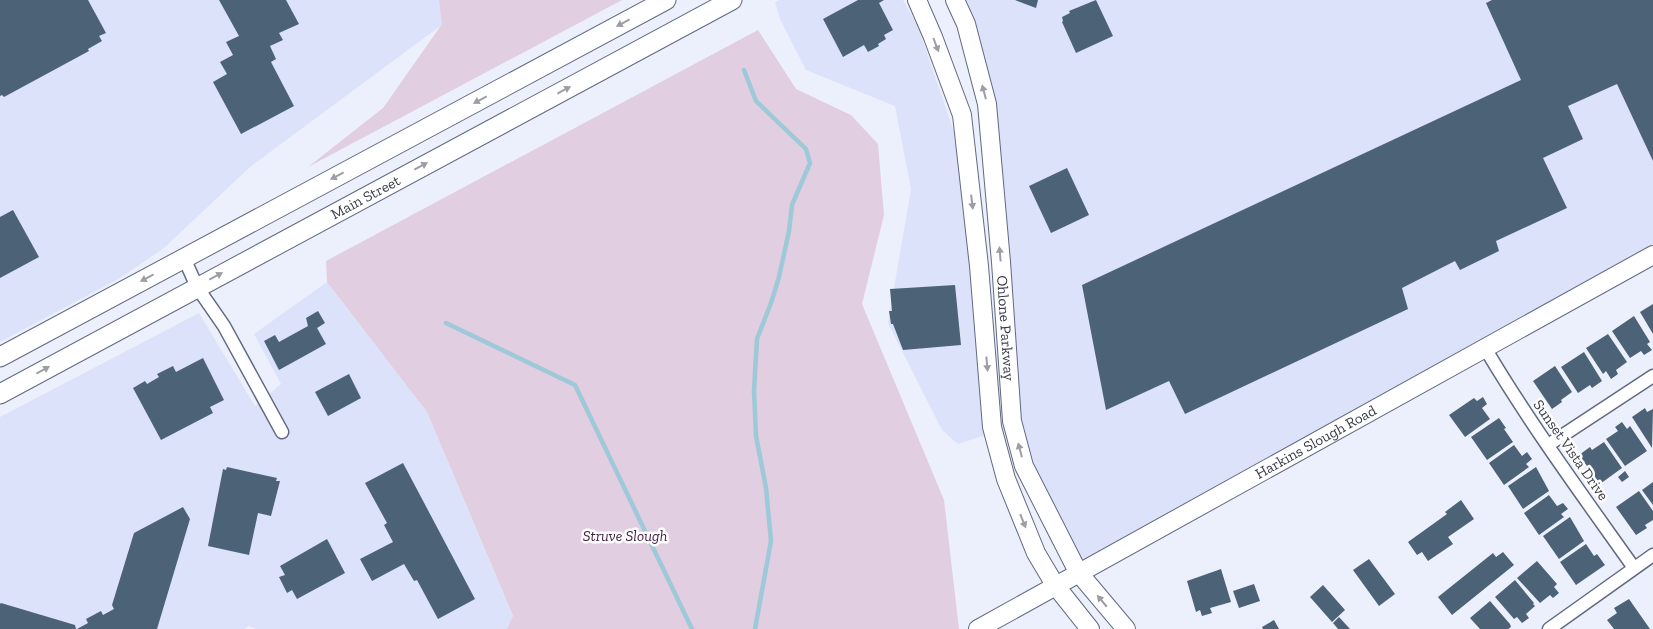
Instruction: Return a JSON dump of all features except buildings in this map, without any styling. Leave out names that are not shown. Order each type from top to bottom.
[{"type":"main road","name":"Main Street","points":[[0,357],[666,0]]},
{"type":"main road","name":"Main Street","points":[[0,394],[197,286],[732,0]]},
{"type":"main road","name":"Ohlone Parkway","points":[[916,0],[933,37],[962,115],[979,266],[992,427],[1009,487],[1036,553],[1055,585],[1090,629]]},
{"type":"main road","name":"Ohlone Parkway","points":[[955,0],[966,24],[987,104],[1001,262],[1012,421],[1024,466],[1078,572],[1126,629]]},
{"type":"main road","name":"Harkins Slough Road","points":[[981,627],[1653,255]]},
{"type":"street","points":[[184,258],[197,286],[224,326],[282,432]]},
{"type":"street","name":"Sunset Vista Drive","points":[[1484,348],[1548,445],[1634,568]]},
{"type":"street","points":[[1548,445],[1653,376]]},
{"type":"street","points":[[1549,629],[1653,555]]},
{"type":"shaded area","points":[[0,0],[439,0],[443,24],[250,167],[164,248],[120,278],[0,342]]},
{"type":"shaded area","points":[[779,0],[903,0],[918,27],[955,135],[986,435],[958,444],[942,430],[888,323],[911,189],[895,106],[806,70],[780,19],[775,2]]},
{"type":"shaded area","points":[[959,0],[1653,0],[1653,256],[1078,572],[1025,469],[987,104]]},
{"type":"shaded area","points":[[327,282],[427,412],[513,617],[507,629],[256,629],[249,626],[244,629],[0,629],[0,417],[199,313],[255,406],[281,384],[254,334]]},
{"type":"green space","points":[[439,0],[622,0],[308,167],[383,108],[442,24]]},
{"type":"green space","points":[[758,30],[796,89],[851,115],[878,144],[884,215],[862,304],[944,500],[959,629],[507,629],[513,616],[427,412],[327,282],[326,261]]},
{"type":"waterway","name":"Struve Slough","points":[[744,70],[756,101],[806,149],[810,163],[792,205],[789,231],[779,277],[757,339],[754,391],[756,436],[766,488],[771,541],[755,629]]},
{"type":"waterway","points":[[446,323],[575,385],[692,629]]}]
